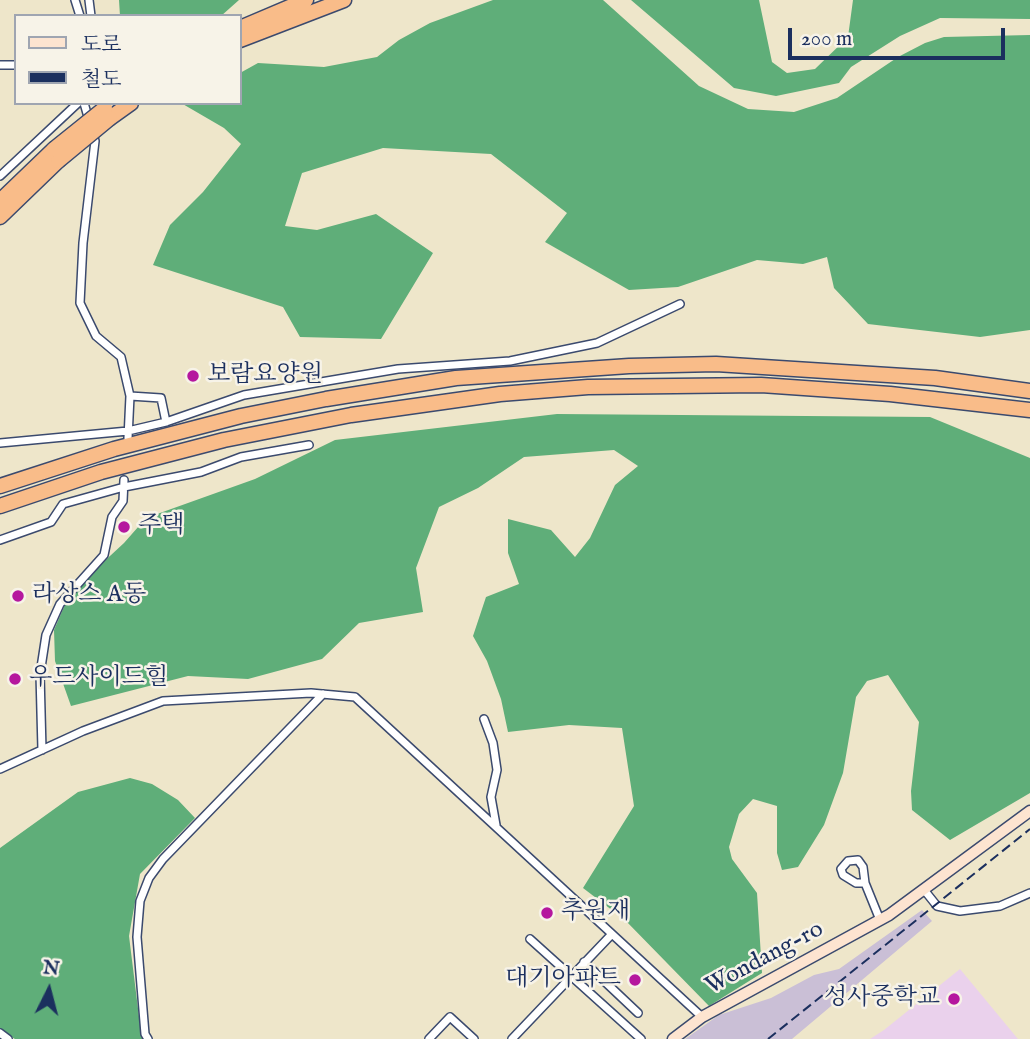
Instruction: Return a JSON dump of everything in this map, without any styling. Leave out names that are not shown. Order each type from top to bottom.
[{"type":"highway","points":[[242,27],[306,0]]},
{"type":"highway","points":[[242,39],[344,0]]},
{"type":"highway","points":[[0,201],[109,110]]},
{"type":"highway","points":[[0,217],[56,155]]},
{"type":"highway","points":[[0,486],[114,449],[241,416],[456,378],[629,366],[716,364],[935,378],[1030,391]]},
{"type":"highway","points":[[0,506],[102,472],[224,440],[351,415],[500,394],[588,387],[761,385],[890,394],[1030,410]]},
{"type":"main road","name":"Wondang-ro","points":[[673,1039],[702,1017],[880,920],[925,891],[1030,811]]},
{"type":"street","points":[[0,176],[76,105]]},
{"type":"street","points":[[85,105],[95,141],[83,243],[80,303],[96,336],[121,358],[130,396],[128,434]]},
{"type":"street","points":[[0,443],[128,434],[244,395],[398,369],[510,361],[597,343],[680,304]]},
{"type":"street","points":[[130,396],[161,398],[166,422]]},
{"type":"street","points":[[0,540],[51,522],[63,504],[124,484],[201,472],[241,457],[309,445]]},
{"type":"street","points":[[42,750],[40,674],[46,635],[60,604],[104,555],[112,517],[123,501],[124,484]]},
{"type":"street","points":[[148,1039],[145,1034],[137,937],[140,901],[149,878],[163,859],[323,694]]},
{"type":"street","points":[[0,769],[163,701],[323,694],[355,697],[702,1017]]},
{"type":"street","points":[[484,719],[493,743],[497,771],[491,797],[496,825]]},
{"type":"street","points":[[865,883],[880,920]]},
{"type":"street","points":[[925,891],[937,905],[960,911],[1000,906],[1030,893]]},
{"type":"street","points":[[512,1039],[612,934]]},
{"type":"street","points":[[530,939],[641,1039]]},
{"type":"street","points":[[584,962],[638,1013]]},
{"type":"street","points":[[429,1039],[450,1017],[474,1039]]},
{"type":"street","points":[[0,1033],[8,1039]]},
{"type":"shaded area","points":[[922,910],[932,921],[792,1039],[685,1039],[719,1015],[771,998],[814,975],[839,969]]},
{"type":"shaded area","name":"성사중학교","points":[[960,969],[1018,1039],[870,1039],[884,1030]]},
{"type":"green space","points":[[119,0],[239,0],[223,14],[120,14]]},
{"type":"green space","points":[[493,0],[603,0],[699,86],[748,109],[794,112],[837,98],[898,57],[925,43],[944,37],[1030,35],[1030,330],[980,337],[868,324],[834,288],[827,257],[803,264],[757,260],[678,287],[629,290],[545,242],[567,213],[491,154],[383,148],[302,173],[285,226],[317,230],[376,214],[433,253],[381,339],[300,337],[283,307],[153,265],[170,225],[203,192],[241,144],[224,128],[184,105],[242,105],[242,72],[258,63],[324,67],[377,57],[399,40],[430,23]]},
{"type":"green space","points":[[631,0],[759,0],[772,62],[787,73],[815,69],[848,37],[853,0],[1030,0],[1030,19],[940,18],[900,36],[851,67],[839,83],[776,96],[734,88]]},
{"type":"green space","points":[[557,414],[930,417],[1030,458],[1030,793],[950,840],[912,810],[911,791],[919,722],[888,675],[867,681],[856,697],[843,773],[824,825],[798,867],[782,870],[777,853],[777,806],[753,799],[739,814],[729,847],[732,859],[757,893],[762,973],[709,1006],[625,920],[583,888],[634,806],[622,728],[569,725],[508,732],[501,699],[487,661],[473,636],[486,597],[519,584],[508,553],[508,519],[551,530],[575,557],[590,538],[615,485],[638,466],[614,450],[524,457],[478,488],[439,507],[416,568],[423,612],[359,623],[322,659],[248,679],[188,676],[71,706],[55,661],[54,630],[70,593],[124,543],[146,518],[255,479],[335,440]]},
{"type":"green space","points":[[130,778],[152,784],[178,800],[195,818],[140,874],[129,936],[141,1033],[145,1039],[15,1039],[0,1030],[0,848],[78,792]]},
{"type":"railway","points":[[768,1039],[1030,829]]},
{"type":"place","name":"보람요양원","points":[[193,376]]},
{"type":"place","name":"주택","points":[[124,527]]},
{"type":"place","name":"라상스 A동","points":[[18,596]]},
{"type":"place","name":"우드사이드힐","points":[[15,679]]},
{"type":"place","name":"추원재","points":[[547,913]]},
{"type":"place","name":"대기아파트","points":[[635,980]]},
{"type":"place","name":"성사중학교","points":[[954,999]]}]
